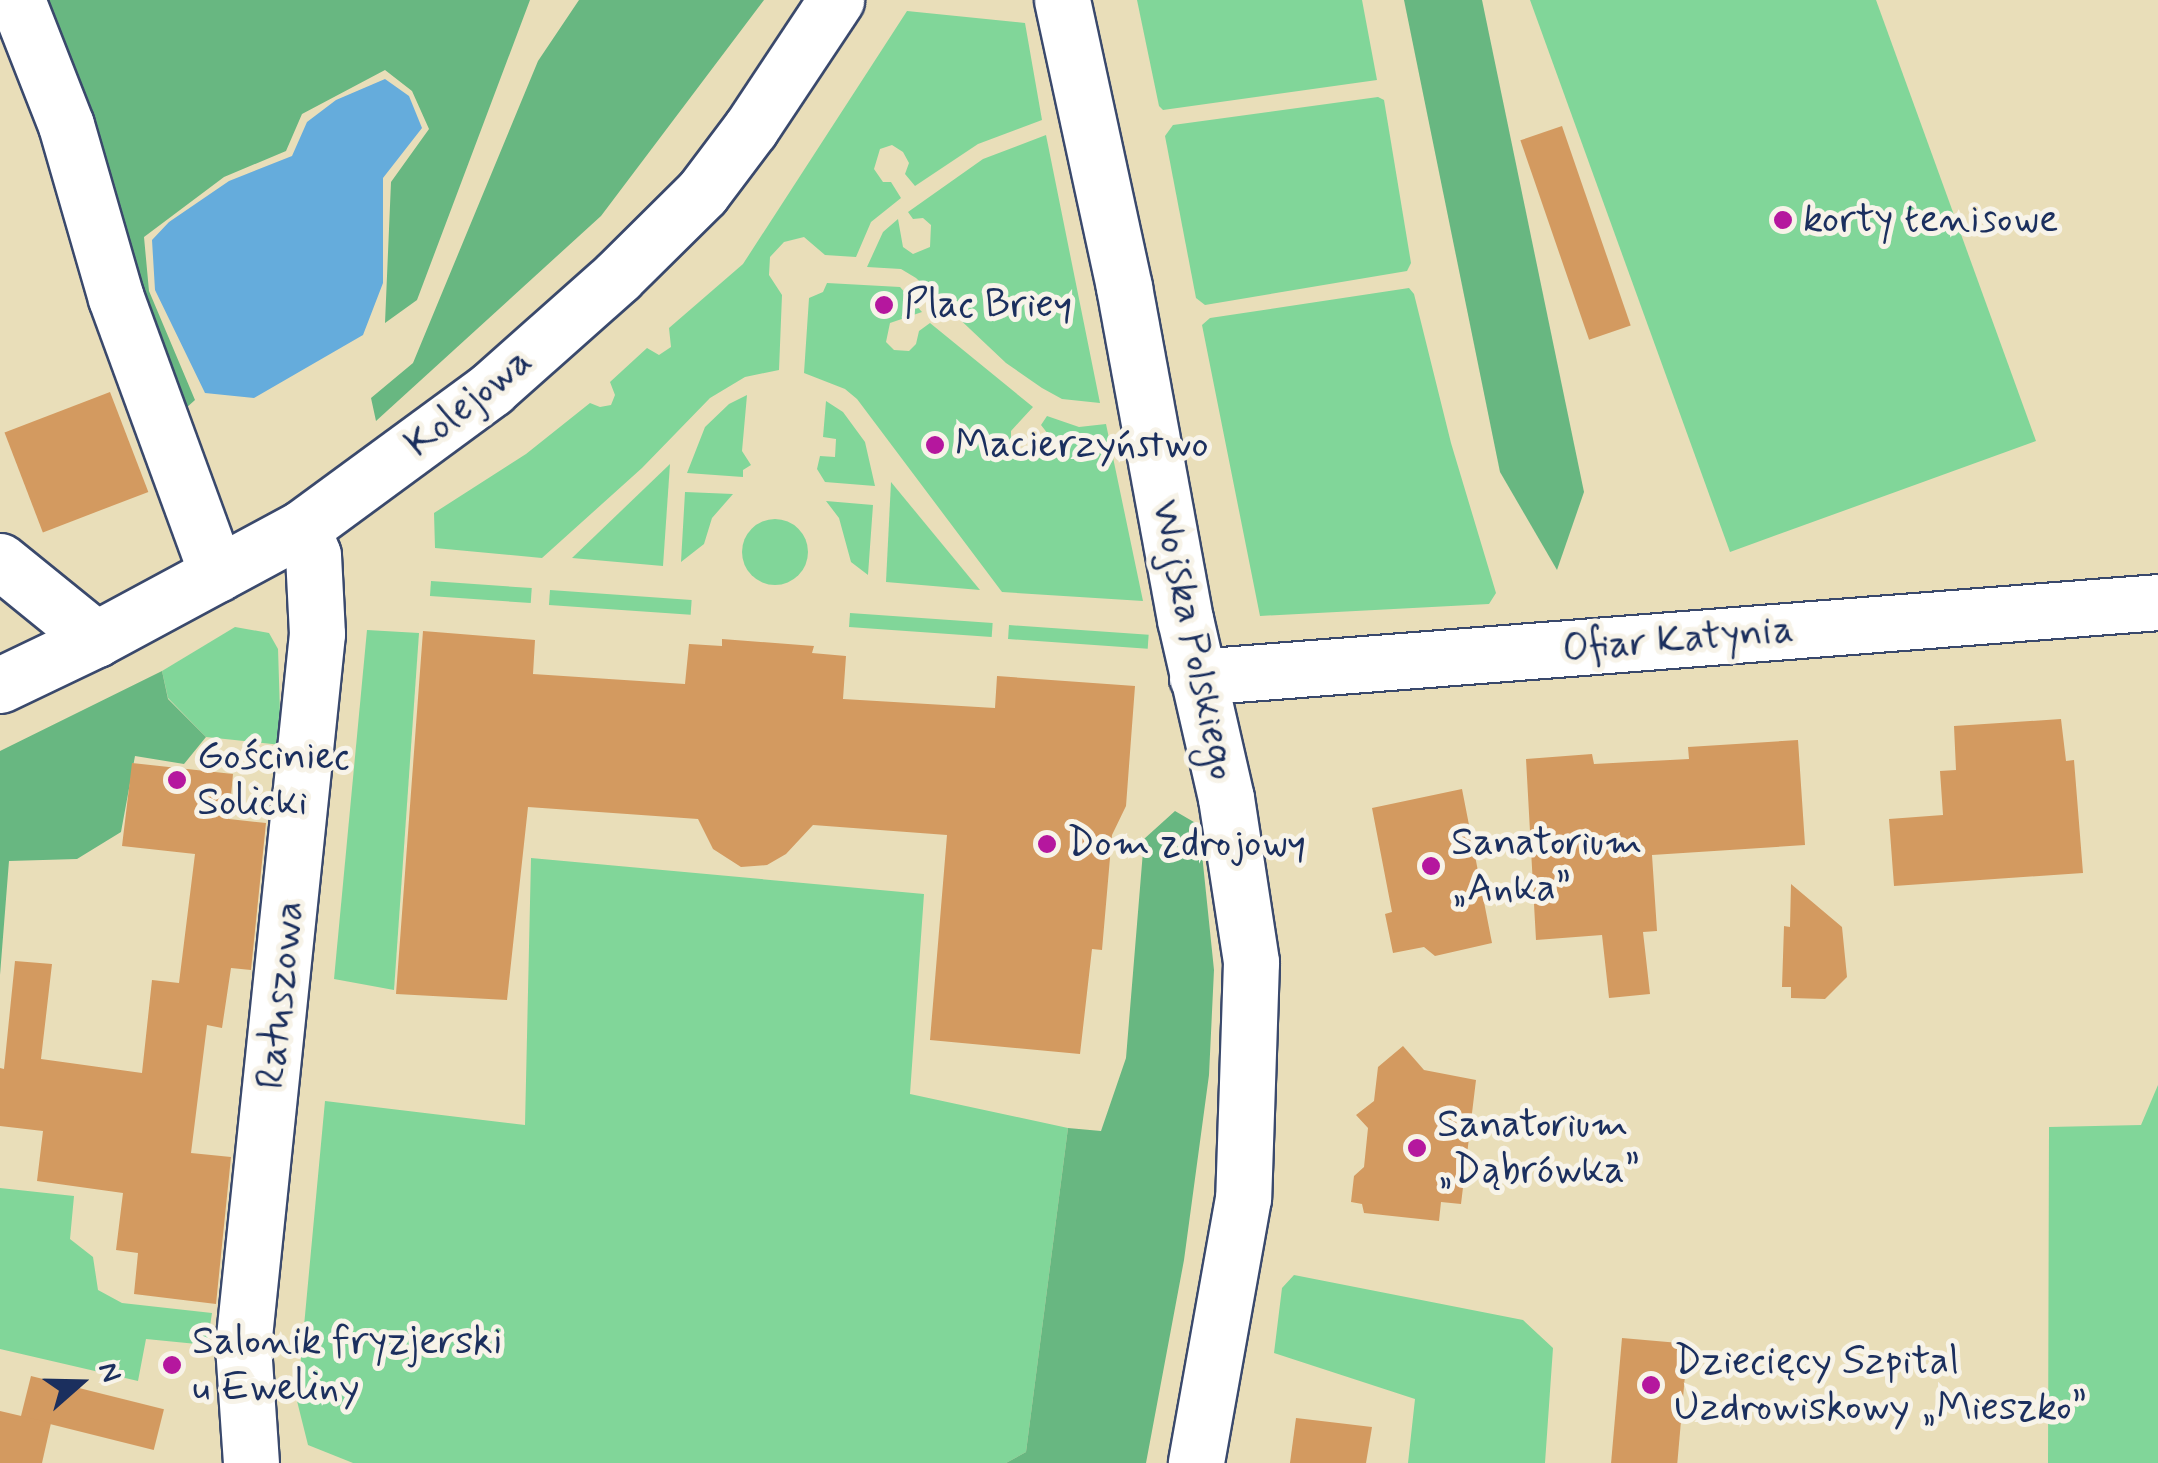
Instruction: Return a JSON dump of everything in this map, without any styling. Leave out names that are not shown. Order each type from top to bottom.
[{"type":"street","points":[[17,0],[66,124],[116,298],[217,574]]},
{"type":"street","name":"Kolejowa","points":[[0,685],[96,640],[302,528],[491,389],[617,277],[702,192],[751,128],[836,0]]},
{"type":"street","name":"Wojska Polskiego","points":[[1062,0],[1124,287],[1185,619],[1226,798],[1251,962],[1244,1198],[1196,1463]]},
{"type":"street","name":"Ratuszowa","points":[[251,1463],[243,1346],[317,634],[313,555],[302,528]]},
{"type":"street","points":[[0,561],[96,640]]},
{"type":"street","name":"Ofiar Katynia","points":[[1197,677],[2158,602]]},
{"type":"green space","points":[[37,0],[530,0],[417,300],[385,323],[391,182],[429,129],[412,91],[385,70],[302,114],[286,151],[224,177],[144,237],[149,291],[195,400],[176,417]]},
{"type":"green space","points":[[579,0],[764,0],[601,216],[376,421],[371,398],[413,363],[538,61]]},
{"type":"green space","points":[[1137,0],[1362,0],[1377,80],[1163,110]]},
{"type":"green space","points":[[1404,0],[1482,0],[1584,492],[1557,570],[1500,472]]},
{"type":"green space","name":"korty tenisowe","points":[[1530,0],[1876,0],[2036,441],[1730,552]]},
{"type":"green space","points":[[907,11],[1025,23],[1042,120],[978,144],[915,186],[905,174],[909,163],[903,152],[892,145],[880,149],[874,169],[883,182],[891,182],[901,198],[871,222],[856,257],[825,255],[804,237],[784,242],[770,257],[769,275],[782,295],[779,370],[745,377],[710,398],[642,468],[542,558],[435,548],[434,513],[526,454],[590,403],[600,407],[611,405],[615,395],[610,382],[647,348],[659,355],[671,347],[669,328],[743,264]]},
{"type":"green space","points":[[1378,97],[1384,100],[1411,263],[1407,271],[1205,305],[1196,298],[1165,136],[1173,125]]},
{"type":"green space","points":[[1046,135],[1100,403],[1062,399],[1042,388],[1006,363],[916,278],[901,269],[867,267],[883,232],[898,219],[903,247],[913,254],[930,247],[931,225],[923,218],[913,219],[908,212],[983,159]]},
{"type":"green space","points":[[827,283],[900,287],[922,312],[890,323],[886,342],[894,350],[909,351],[916,344],[919,331],[930,323],[1033,407],[1011,431],[1011,443],[1022,456],[1037,456],[1045,450],[1048,434],[1041,425],[1047,416],[1079,427],[1106,424],[1143,601],[1002,592],[857,399],[845,389],[804,373],[809,298],[823,292]]},
{"type":"green space","points":[[1409,288],[1414,294],[1451,443],[1496,593],[1489,604],[1260,616],[1202,325],[1210,318]]},
{"type":"green space","points":[[747,395],[742,451],[751,465],[743,470],[743,477],[687,473],[705,427],[729,404]]},
{"type":"green space","points":[[826,401],[843,412],[865,442],[875,486],[825,482],[817,469],[820,456],[835,457],[836,439],[823,437]]},
{"type":"green space","points":[[670,464],[663,566],[572,558]]},
{"type":"green space","points":[[891,482],[980,590],[886,582]]},
{"type":"green space","points":[[685,492],[733,494],[712,518],[704,544],[681,562]]},
{"type":"green space","points":[[826,501],[873,505],[868,575],[851,562],[839,518]]},
{"type":"green space","points":[[775,519],[798,529],[808,552],[798,575],[775,585],[752,575],[742,552],[752,529]]},
{"type":"green space","points":[[431,581],[532,588],[531,603],[430,596]]},
{"type":"green space","points":[[550,590],[692,600],[691,615],[549,605]]},
{"type":"green space","points":[[850,613],[993,623],[992,637],[849,627]]},
{"type":"green space","points":[[1009,625],[1149,635],[1148,649],[1008,639]]},
{"type":"green space","points":[[235,627],[269,633],[278,649],[281,745],[206,737],[168,698],[162,671]]},
{"type":"green space","points":[[367,630],[419,633],[394,990],[334,979]]},
{"type":"green space","points":[[162,671],[168,699],[206,737],[184,764],[135,756],[121,832],[77,859],[9,861],[0,975],[0,751]]},
{"type":"green space","points":[[1175,811],[1199,825],[1214,970],[1209,1075],[1184,1260],[1146,1463],[1006,1463],[1026,1452],[1068,1128],[1101,1131],[1126,1058],[1144,839]]},
{"type":"green space","points":[[531,858],[924,894],[910,1094],[1068,1128],[1026,1452],[1006,1463],[353,1463],[308,1445],[297,1401],[325,1101],[525,1125]]},
{"type":"green space","points":[[2158,1085],[2158,1463],[2048,1463],[2049,1127],[2141,1125]]},
{"type":"green space","points":[[0,1188],[74,1196],[70,1239],[93,1257],[98,1290],[122,1303],[212,1313],[207,1345],[146,1339],[138,1381],[0,1349]]},
{"type":"green space","points":[[1294,1275],[1523,1320],[1553,1348],[1545,1463],[1408,1463],[1415,1399],[1274,1353],[1282,1288]]},
{"type":"water","points":[[385,79],[409,96],[422,128],[383,178],[383,283],[363,335],[254,398],[205,393],[155,290],[152,240],[169,222],[229,181],[292,156],[307,122],[336,100]]},
{"type":"building","points":[[1562,126],[1631,326],[1589,340],[1520,140]]},
{"type":"building","points":[[110,392],[148,492],[43,532],[5,432]]},
{"type":"building","name":"Dom zdrojowy","points":[[423,631],[535,640],[533,674],[685,684],[689,644],[722,646],[722,639],[814,646],[812,653],[846,656],[843,699],[995,708],[997,676],[1135,686],[1126,806],[1112,835],[1102,950],[1092,949],[1080,1054],[930,1040],[947,835],[813,825],[786,854],[767,865],[741,867],[713,849],[698,819],[528,807],[507,1000],[396,994]]},
{"type":"building","points":[[2061,719],[2066,761],[2074,760],[2083,873],[1894,886],[1889,819],[1943,815],[1940,771],[1956,770],[1954,726]]},
{"type":"building","points":[[1798,740],[1805,845],[1652,855],[1657,931],[1643,932],[1650,994],[1609,998],[1602,935],[1536,940],[1526,759],[1592,754],[1594,764],[1689,759],[1688,747]]},
{"type":"building","points":[[132,763],[233,774],[229,819],[266,823],[251,970],[231,968],[222,1028],[207,1025],[191,1153],[231,1157],[216,1304],[134,1294],[138,1253],[116,1250],[123,1193],[37,1181],[43,1131],[0,1126],[0,1068],[4,1069],[15,961],[52,964],[41,1059],[142,1073],[152,980],[179,983],[195,854],[122,846]]},
{"type":"building","name":"Sanatorium „Anka”","points":[[1462,789],[1492,943],[1435,956],[1424,947],[1393,953],[1385,914],[1392,912],[1372,808]]},
{"type":"building","points":[[1791,884],[1842,927],[1847,977],[1825,999],[1791,998],[1791,987],[1782,987],[1784,926],[1790,927]]},
{"type":"building","name":"Sanatorium „Dąbrówka”","points":[[1403,1046],[1424,1070],[1476,1080],[1461,1204],[1441,1202],[1439,1221],[1364,1213],[1362,1204],[1351,1202],[1354,1176],[1364,1167],[1368,1128],[1356,1115],[1374,1101],[1378,1067]]},
{"type":"building","name":"Dziecięcy Szpital Uzdrowiskowy „Mieszko”","points":[[1622,1338],[1688,1344],[1677,1463],[1611,1463]]},
{"type":"building","points":[[31,1376],[164,1409],[154,1450],[21,1417]]},
{"type":"building","points":[[0,1411],[51,1423],[42,1463],[0,1463]]},
{"type":"building","points":[[1296,1418],[1372,1427],[1366,1463],[1290,1463]]},
{"type":"place","name":"korty tenisowe","points":[[1783,220]]},
{"type":"place","name":"Plac Briey","points":[[884,305]]},
{"type":"place","name":"Macierzyństwo","points":[[935,445]]},
{"type":"place","name":"Gościniec Solicki","points":[[177,780]]},
{"type":"place","name":"Dom zdrojowy","points":[[1047,844]]},
{"type":"place","name":"Sanatorium „Anka”","points":[[1431,866]]},
{"type":"place","name":"Sanatorium „Dąbrówka”","points":[[1417,1148]]},
{"type":"place","name":"Salonik fryzjerski u Eweliny","points":[[172,1365]]},
{"type":"place","name":"Dziecięcy Szpital Uzdrowiskowy „Mieszko”","points":[[1651,1385]]}]
